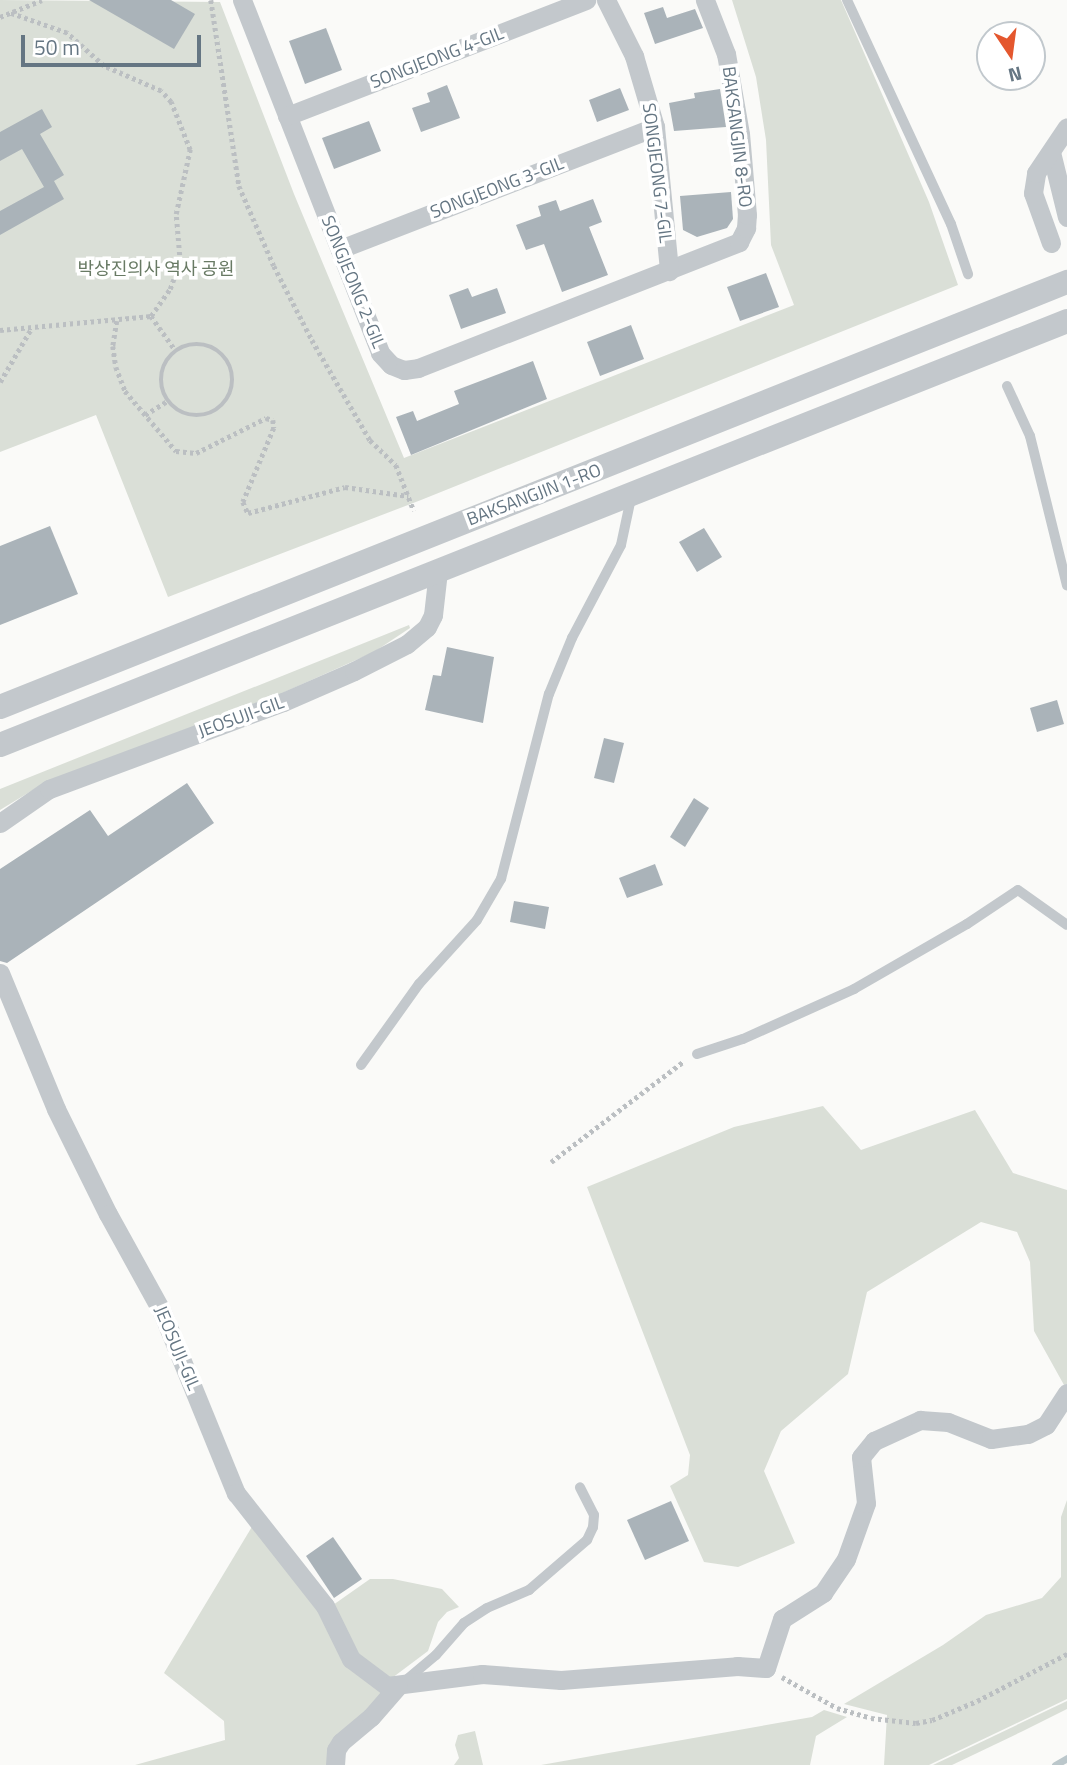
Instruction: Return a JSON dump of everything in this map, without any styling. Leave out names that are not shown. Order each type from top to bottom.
[{"type":"street","name":"SONGJEONG 2-GIL","points":[[242,0],[380,353],[390,365],[404,370],[418,368],[731,247],[743,236]]},
{"type":"street","name":"SONGJEONG 4-GIL","points":[[287,116],[586,0]]},
{"type":"street","name":"SONGJEONG 7-GIL","points":[[606,0],[634,56],[655,127],[668,271]]},
{"type":"street","name":"BAKSANGJIN 8-RO","points":[[705,0],[726,54],[733,87],[747,215],[743,236]]},
{"type":"street","name":"SONGJEONG 3-GIL","points":[[340,249],[655,127]]},
{"type":"street","points":[[1051,243],[1033,193],[1036,173],[1067,127]]},
{"type":"street","points":[[1051,152],[1067,217]]},
{"type":"street","name":"BAKSANGJIN 1-RO","points":[[0,706],[1067,282]]},
{"type":"street","name":"BAKSANGJIN 1-RO","points":[[0,745],[1067,321]]},
{"type":"street","name":"JEOSUJI-GIL","points":[[0,823],[49,789],[283,702],[407,644],[427,627],[433,615],[438,571]]},
{"type":"street","name":"JEOSUJI-GIL","points":[[0,973],[56,1109],[108,1214],[162,1312],[236,1493],[325,1606],[351,1659],[376,1681],[387,1686],[398,1686]]},
{"type":"street","points":[[335,1765],[336,1750],[341,1742],[371,1717],[398,1686],[481,1674],[561,1680],[645,1676],[737,1666],[765,1668],[782,1619],[823,1593],[846,1559],[866,1503],[861,1457],[874,1441],[919,1420],[948,1422],[991,1439],[1028,1434],[1046,1425],[1067,1392]]},
{"type":"lane","points":[[848,0],[951,224],[968,274]]},
{"type":"lane","points":[[1007,386],[1030,436],[1067,586]]},
{"type":"lane","points":[[361,1065],[419,984],[477,920],[501,879],[549,694],[572,638],[621,545],[631,496]]},
{"type":"lane","points":[[697,1054],[743,1039],[854,989],[958,930],[1017,890],[1067,925]]},
{"type":"lane","points":[[398,1686],[436,1655],[464,1623],[487,1608],[529,1590],[587,1540],[593,1527],[594,1515],[580,1487]]},
{"type":"path","points":[[0,18],[43,0]]},
{"type":"path","points":[[211,0],[240,186],[274,266],[312,340],[370,440],[396,465],[414,511]]},
{"type":"path","points":[[0,330],[151,316],[170,289],[180,262],[176,214],[190,149],[171,102],[161,91],[104,66],[67,33],[10,13]]},
{"type":"path","points":[[151,316],[176,351]]},
{"type":"path","points":[[117,321],[113,346],[116,367],[125,390],[176,451],[188,454],[266,418],[273,420],[274,428],[243,502],[248,513],[345,486],[408,496]]},
{"type":"path","points":[[0,382],[32,328]]},
{"type":"path","points":[[197,344],[209,346],[226,359],[233,381],[225,402],[207,415],[185,414],[167,401],[161,380],[168,358],[176,351],[197,344]]},
{"type":"path","points":[[145,415],[167,401]]},
{"type":"path","points":[[551,1162],[681,1062],[697,1054]]},
{"type":"path","points":[[765,1668],[837,1708],[871,1718],[916,1723],[932,1720],[977,1701],[1067,1654]]},
{"type":"green space","name":"박상진의사 역사 공원","points":[[0,0],[220,2],[294,194],[404,458],[794,305],[771,245],[766,140],[756,77],[732,0],[841,0],[929,202],[958,285],[421,500],[168,597],[96,415],[0,452]]},
{"type":"green space","points":[[409,625],[410,628],[374,652],[280,694],[46,782],[0,810],[0,789]]},
{"type":"green space","points":[[823,1106],[861,1150],[975,1110],[1013,1173],[1067,1190],[1067,1384],[1064,1385],[1034,1331],[1030,1262],[1017,1232],[981,1222],[867,1292],[848,1374],[781,1431],[764,1471],[795,1543],[738,1567],[704,1562],[670,1486],[688,1475],[690,1455],[587,1187],[734,1127]]},
{"type":"green space","points":[[1067,1500],[1067,1699],[929,1765],[884,1765],[887,1715],[844,1704],[943,1645],[986,1615],[1042,1598],[1061,1577],[1061,1517]]},
{"type":"green space","points":[[253,1525],[382,1692],[329,1765],[135,1765],[225,1740],[224,1721],[164,1673]]},
{"type":"green space","points":[[370,1579],[393,1579],[442,1589],[459,1607],[447,1612],[438,1622],[428,1651],[392,1678],[364,1665],[333,1605]]},
{"type":"green space","points":[[1067,1701],[1067,1709],[952,1765],[933,1765]]},
{"type":"green space","points":[[824,1710],[847,1717],[816,1736],[810,1765],[541,1765],[812,1717]]},
{"type":"green space","points":[[475,1731],[483,1765],[454,1765],[459,1758],[455,1745],[458,1735]]},
{"type":"building","points":[[89,0],[171,0],[195,14],[174,49]]},
{"type":"building","points":[[663,7],[667,18],[695,9],[703,28],[655,44],[644,13]]},
{"type":"building","points":[[326,28],[342,70],[305,84],[289,41]]},
{"type":"building","points":[[447,85],[460,118],[421,132],[412,108],[430,102],[427,93]]},
{"type":"building","points":[[620,88],[629,110],[597,122],[589,100]]},
{"type":"building","points":[[720,89],[726,127],[674,131],[669,103],[695,98],[694,93]]},
{"type":"building","points":[[42,109],[52,127],[40,134],[64,175],[54,181],[64,199],[0,235],[0,211],[44,187],[22,149],[0,161],[0,132]]},
{"type":"building","points":[[369,121],[381,151],[334,169],[322,138]]},
{"type":"building","points":[[731,192],[733,219],[727,228],[697,237],[683,230],[680,196]]},
{"type":"building","points":[[593,199],[602,222],[589,227],[608,275],[562,292],[544,244],[526,250],[516,225],[541,216],[538,206],[556,200],[560,211]]},
{"type":"building","points":[[766,273],[779,307],[740,321],[727,287]]},
{"type":"building","points":[[468,288],[472,297],[497,288],[506,313],[461,329],[449,295]]},
{"type":"building","points":[[631,325],[644,359],[600,376],[587,342]]},
{"type":"building","points":[[533,361],[547,399],[411,455],[396,417],[413,411],[417,421],[459,404],[454,391]]},
{"type":"building","points":[[50,526],[78,594],[0,625],[0,546]]},
{"type":"building","points":[[704,528],[722,557],[697,572],[679,542]]},
{"type":"building","points":[[447,647],[494,657],[483,723],[425,710],[433,675],[441,676]]},
{"type":"building","points":[[1057,700],[1064,724],[1037,732],[1030,708]]},
{"type":"building","points":[[604,738],[624,743],[614,783],[594,778]]},
{"type":"building","points":[[187,783],[214,823],[7,963],[0,961],[0,869],[90,810],[108,836]]},
{"type":"building","points":[[694,798],[709,808],[685,847],[670,837]]},
{"type":"building","points":[[655,864],[663,885],[627,898],[619,878]]},
{"type":"building","points":[[514,901],[549,907],[545,929],[510,922]]},
{"type":"building","points":[[671,1501],[689,1541],[645,1560],[627,1520]]},
{"type":"building","points":[[333,1537],[362,1579],[334,1598],[306,1556]]},
{"type":"waterway","points":[[1055,1765],[1067,1758]]}]
